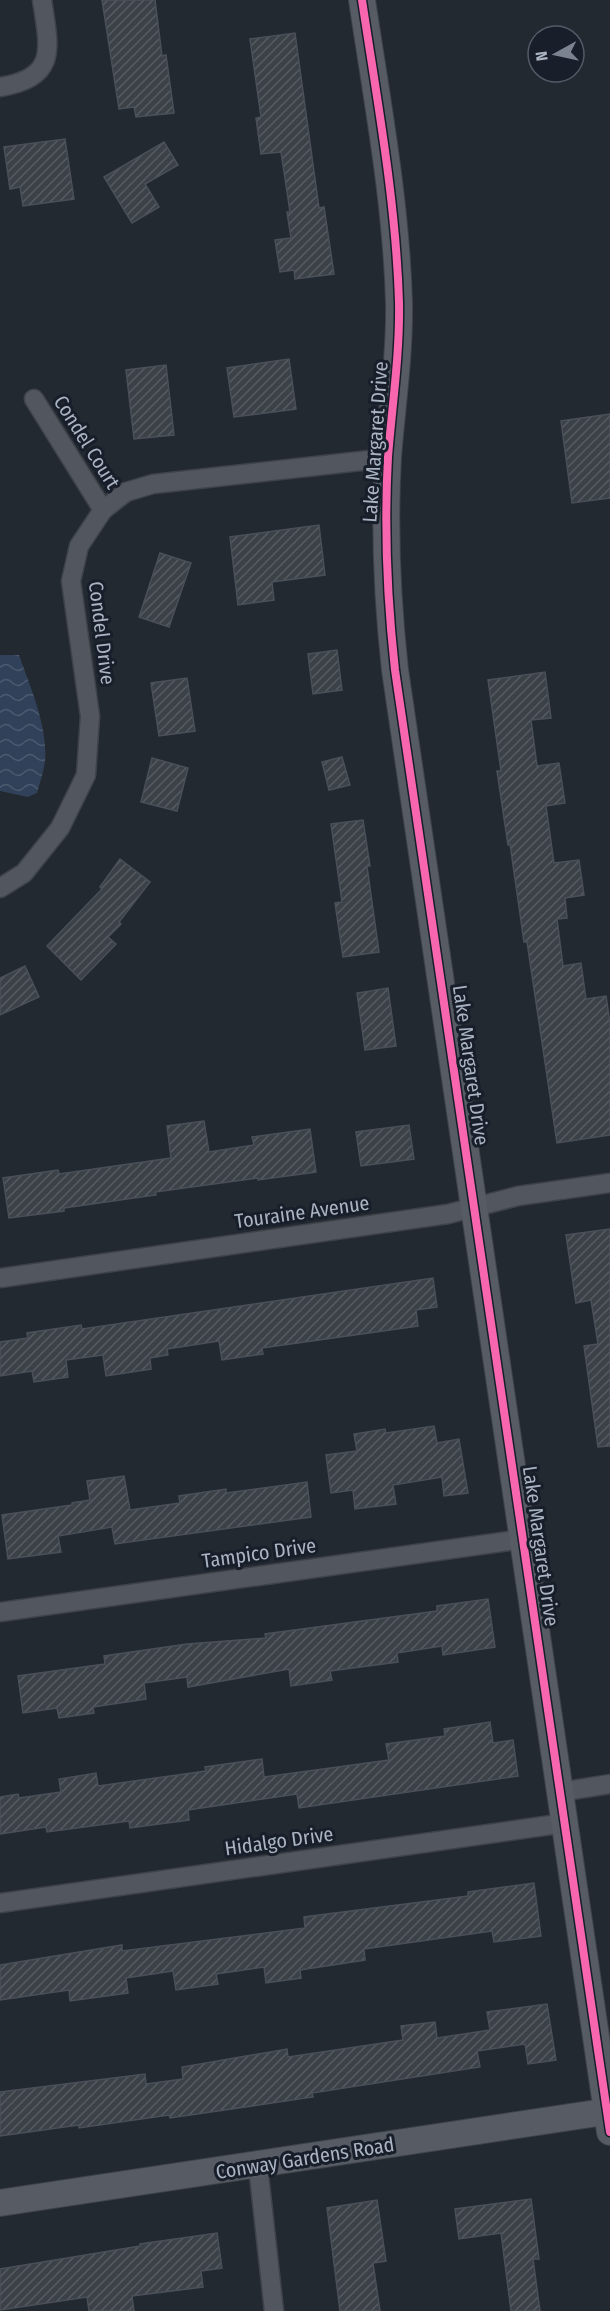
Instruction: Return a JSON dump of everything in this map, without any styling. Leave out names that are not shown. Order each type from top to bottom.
[{"type":"street","points":[[0,87],[28,80],[40,70],[47,56],[42,0]]},
{"type":"street","name":"Lake Margaret Drive","points":[[362,0],[392,197],[398,279],[399,334],[388,458],[385,539],[390,626],[609,2118]]},
{"type":"street","name":"Condel Court","points":[[33,399],[103,510]]},
{"type":"street","name":"Condel Drive","points":[[0,888],[24,873],[60,828],[86,775],[90,716],[71,581],[79,546],[103,510],[126,492],[153,484],[388,458]]},
{"type":"street","name":"Touraine Avenue","points":[[0,1278],[436,1215],[519,1197],[610,1183]]},
{"type":"street","name":"Tampico Drive","points":[[0,1612],[523,1539]]},
{"type":"street","points":[[560,1792],[610,1784]]},
{"type":"street","name":"Hidalgo Drive","points":[[0,1903],[565,1822]]},
{"type":"street","name":"Conway Gardens Road","points":[[0,2203],[609,2118]]},
{"type":"street","points":[[258,2166],[274,2311]]},
{"type":"water","points":[[0,655],[19,655],[44,734],[43,773],[37,793],[28,797],[0,791]]},
{"type":"building","points":[[102,0],[155,0],[162,56],[166,55],[174,113],[136,117],[134,107],[119,109]]},
{"type":"building","points":[[295,33],[319,208],[324,207],[334,274],[295,279],[294,270],[280,272],[275,240],[291,238],[287,212],[290,212],[281,152],[261,154],[256,118],[261,117],[250,39]]},
{"type":"building","points":[[65,139],[74,199],[23,206],[20,187],[10,189],[4,147]]},
{"type":"building","points":[[164,142],[178,165],[145,184],[159,207],[132,223],[104,177]]},
{"type":"building","points":[[289,359],[296,409],[234,417],[227,368]]},
{"type":"building","points":[[166,365],[174,435],[134,439],[126,370]]},
{"type":"building","points":[[610,414],[610,498],[572,503],[561,421]]},
{"type":"building","points":[[319,525],[325,575],[272,582],[274,600],[238,605],[230,537]]},
{"type":"building","points":[[160,553],[191,563],[169,627],[139,617]]},
{"type":"building","points":[[337,650],[342,690],[313,694],[308,654]]},
{"type":"building","points":[[545,672],[551,718],[531,720],[537,766],[559,763],[565,803],[546,806],[554,863],[579,860],[584,895],[565,898],[567,918],[557,919],[563,966],[581,963],[586,999],[606,996],[610,1023],[610,1135],[557,1143],[527,942],[524,942],[510,844],[508,845],[497,771],[501,771],[488,680]]},
{"type":"building","points":[[187,678],[195,731],[159,736],[151,683]]},
{"type":"building","points":[[342,757],[350,785],[329,790],[322,762]]},
{"type":"building","points":[[152,758],[188,768],[177,811],[141,802]]},
{"type":"building","points":[[363,820],[379,952],[343,957],[335,903],[342,902],[331,824]]},
{"type":"building","points":[[120,859],[150,882],[119,922],[121,924],[108,937],[116,944],[81,980],[47,946],[102,889],[100,887]]},
{"type":"building","points":[[25,966],[39,997],[0,1015],[0,978]]},
{"type":"building","points":[[388,988],[396,1046],[365,1050],[357,993]]},
{"type":"building","points":[[204,1121],[209,1152],[254,1145],[252,1137],[310,1129],[316,1172],[155,1192],[156,1195],[9,1218],[3,1178],[58,1170],[59,1174],[171,1158],[167,1126]]},
{"type":"building","points":[[409,1125],[414,1159],[361,1166],[356,1132]]},
{"type":"building","points":[[610,1229],[610,1446],[598,1447],[584,1346],[598,1344],[591,1300],[576,1303],[566,1235]]},
{"type":"building","points":[[433,1278],[437,1307],[416,1310],[418,1326],[262,1348],[263,1354],[222,1360],[219,1341],[167,1349],[168,1355],[150,1358],[151,1369],[106,1376],[103,1355],[66,1360],[68,1377],[34,1382],[32,1371],[0,1376],[0,1342],[28,1338],[27,1333],[81,1325],[82,1329]]},
{"type":"building","points":[[434,1426],[437,1443],[459,1439],[468,1493],[444,1496],[442,1477],[393,1485],[396,1504],[355,1509],[353,1490],[331,1493],[326,1455],[357,1451],[354,1434],[385,1429],[386,1433]]},
{"type":"building","points":[[124,1476],[130,1510],[180,1503],[179,1496],[226,1489],[226,1493],[307,1482],[311,1517],[115,1544],[112,1527],[58,1536],[61,1552],[8,1559],[2,1515],[72,1505],[72,1503],[90,1500],[87,1481]]},
{"type":"building","points":[[488,1599],[495,1647],[443,1655],[442,1646],[397,1653],[398,1662],[330,1671],[332,1680],[291,1686],[289,1669],[188,1687],[187,1677],[144,1683],[146,1699],[93,1707],[94,1713],[59,1718],[57,1708],[23,1713],[18,1676],[105,1664],[104,1656],[187,1644],[266,1638],[265,1634],[437,1611],[437,1606]]},
{"type":"building","points":[[490,1722],[493,1743],[513,1740],[518,1776],[299,1808],[297,1794],[188,1810],[189,1820],[130,1828],[129,1821],[47,1832],[46,1827],[0,1834],[0,1797],[18,1794],[19,1798],[61,1792],[59,1779],[96,1773],[98,1786],[206,1771],[205,1767],[262,1759],[264,1777],[389,1760],[386,1744],[445,1736],[444,1729]]},
{"type":"building","points":[[534,1883],[541,1936],[494,1942],[492,1931],[364,1949],[365,1960],[300,1970],[301,1978],[266,1983],[264,1967],[216,1974],[218,1984],[176,1990],[173,1971],[126,1978],[128,1993],[70,2001],[69,1990],[0,2000],[0,1965],[122,1945],[122,1951],[305,1928],[304,1917],[468,1896],[468,1892]]},
{"type":"building","points":[[547,2004],[556,2060],[528,2064],[525,2044],[477,2051],[480,2067],[312,2093],[313,2097],[170,2118],[169,2115],[79,2128],[79,2125],[0,2136],[0,2092],[145,2074],[146,2084],[183,2079],[182,2067],[287,2049],[288,2057],[403,2040],[401,2026],[435,2022],[437,2038],[490,2030],[487,2012]]},
{"type":"building","points":[[531,2199],[539,2259],[533,2259],[540,2311],[511,2311],[501,2233],[459,2239],[455,2209]]},
{"type":"building","points":[[377,2200],[386,2261],[373,2263],[380,2311],[340,2311],[327,2208]]},
{"type":"building","points":[[217,2233],[222,2268],[201,2271],[203,2287],[132,2296],[134,2311],[89,2311],[87,2297],[0,2310],[0,2269]]},
{"type":"cycle path","points":[[362,0],[385,151],[394,226],[399,302],[386,511],[388,590],[395,670],[610,2132]]}]
